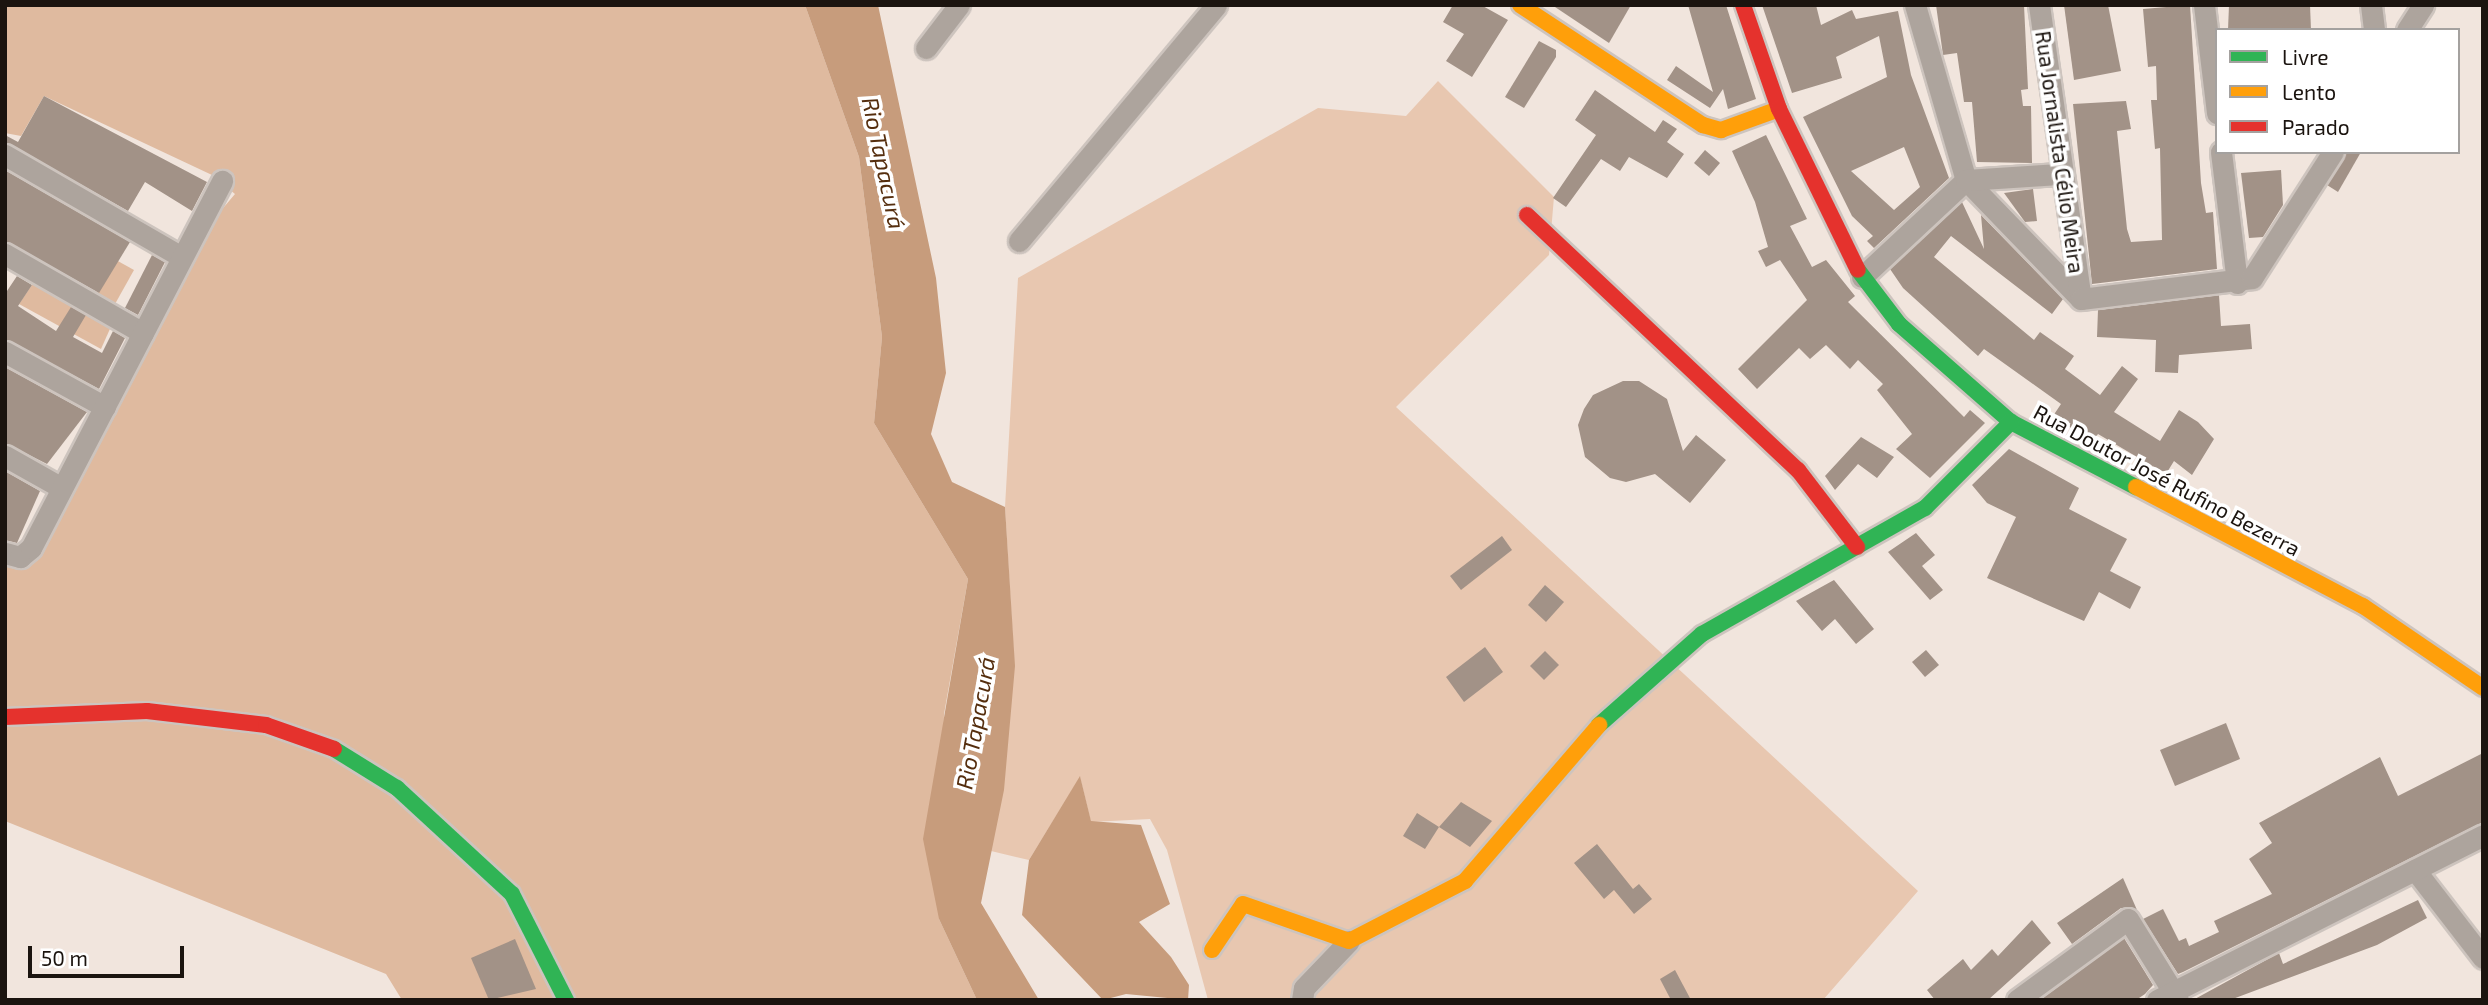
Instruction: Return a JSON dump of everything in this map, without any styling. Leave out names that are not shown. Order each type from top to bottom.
[{"type":"street","points":[[926,48],[959,5]]},
{"type":"street","points":[[1019,241],[1216,5]]},
{"type":"street","points":[[1520,5],[1703,125],[1721,130],[1779,109]]},
{"type":"street","name":"Rua Doutor José Rufino Bezerra","points":[[1744,5],[1779,109],[1862,277],[1899,324],[2011,422],[2363,606],[2483,688]]},
{"type":"street","points":[[1915,5],[1966,180],[2081,299],[2237,283],[2262,271],[2332,154]]},
{"type":"street","name":"Rua Jornalista Célio Meira","points":[[2039,5],[2059,174],[2081,299]]},
{"type":"street","points":[[2204,5],[2215,96]]},
{"type":"street","points":[[2371,5],[2374,28]]},
{"type":"street","points":[[2408,28],[2423,5]]},
{"type":"street","points":[[2221,154],[2237,283]]},
{"type":"street","points":[[5,155],[182,257]]},
{"type":"street","points":[[1862,277],[1966,180],[2059,174]]},
{"type":"street","points":[[5,553],[20,557],[31,548],[222,181]]},
{"type":"street","points":[[1527,215],[1798,470],[1857,547]]},
{"type":"street","points":[[5,254],[143,333]]},
{"type":"street","points":[[5,352],[104,407]]},
{"type":"street","points":[[1302,1000],[1304,988],[1349,941],[1465,881],[1581,741],[1702,634],[1925,508],[2011,422]]},
{"type":"street","points":[[5,456],[62,488]]},
{"type":"street","points":[[5,717],[147,710],[266,725],[339,751],[397,788],[512,894],[566,1000]]},
{"type":"street","points":[[2017,1000],[2128,919],[2169,996],[2483,835]]},
{"type":"street","points":[[2414,870],[2483,958]]},
{"type":"street","points":[[1212,950],[1243,904],[1349,941]]},
{"type":"shaded area","points":[[5,5],[805,5],[859,157],[882,337],[874,423],[968,579],[944,714],[939,919],[977,1000],[402,1000],[386,974],[5,821],[5,558],[17,564],[213,220],[235,194],[212,175],[44,96],[21,136],[5,133]]},
{"type":"shaded area","points":[[1438,81],[1554,197],[1549,255],[1396,407],[1918,891],[1823,1000],[1208,1000],[1167,850],[1150,819],[1091,822],[1080,777],[1029,860],[991,851],[1014,659],[1005,507],[1018,278],[1318,108],[1406,116]]},
{"type":"shaded area","points":[[116,260],[134,270],[115,304],[95,293]]},
{"type":"shaded area","points":[[36,279],[113,322],[101,349],[19,304]]},
{"type":"water","name":"Rio Tapacurá","points":[[805,5],[878,5],[936,278],[946,373],[931,434],[952,482],[1005,507],[1015,666],[1004,790],[981,903],[1039,1000],[977,1000],[939,919],[923,839],[968,579],[874,423],[882,337],[859,157]]},
{"type":"water","points":[[1080,776],[1091,821],[1141,825],[1170,904],[1139,922],[1171,957],[1189,985],[1188,1000],[1126,994],[1103,1000],[1022,915],[1029,860]]},
{"type":"building","points":[[1453,5],[1481,5],[1508,20],[1472,77],[1446,61],[1464,34],[1443,22]]},
{"type":"building","points":[[1552,5],[1631,5],[1609,43]]},
{"type":"building","points":[[1688,5],[1726,5],[1756,99],[1728,109],[1723,89],[1710,108],[1667,80],[1676,66],[1713,92]]},
{"type":"building","points":[[1762,5],[1816,5],[1821,25],[1852,10],[1856,19],[1898,11],[1911,75],[1949,178],[1874,248],[1867,241],[1873,236],[1852,216],[1803,117],[1887,77],[1879,36],[1836,57],[1842,78],[1792,93]],"holes":[[[1904,147],[1920,187],[1894,210],[1851,171]]]},
{"type":"building","points":[[1936,5],[2024,5],[2028,89],[2021,90],[2023,106],[2031,106],[2032,163],[1977,162],[1972,102],[1964,102],[1957,53],[1943,55]]},
{"type":"building","points":[[2064,5],[2108,5],[2121,71],[2074,80]]},
{"type":"building","points":[[2190,5],[2201,183],[2206,213],[2213,212],[2217,269],[2092,284],[2073,104],[2126,101],[2131,129],[2117,131],[2127,229],[2131,242],[2162,240],[2160,148],[2155,149],[2151,100],[2157,100],[2156,66],[2148,67],[2143,9]]},
{"type":"building","points":[[2229,5],[2310,5],[2311,28],[2228,28]]},
{"type":"building","points":[[1539,41],[1556,50],[1556,57],[1524,108],[1505,97]]},
{"type":"building","points":[[1595,90],[1655,132],[1663,120],[1677,129],[1667,142],[1684,154],[1667,178],[1629,157],[1620,171],[1601,159],[1566,207],[1553,198],[1596,135],[1575,120]]},
{"type":"building","points":[[44,96],[207,182],[192,211],[145,182],[128,211],[5,142],[5,135],[18,142]]},
{"type":"building","points":[[1766,135],[1807,219],[1790,226],[1812,267],[1826,260],[1855,296],[1848,302],[1964,417],[1970,410],[1985,423],[1930,478],[1896,449],[1912,434],[1877,390],[1883,384],[1858,360],[1850,369],[1826,345],[1810,359],[1799,348],[1757,389],[1738,369],[1807,300],[1780,260],[1766,267],[1758,251],[1768,247],[1755,202],[1732,151]]},
{"type":"building","points":[[1705,150],[1720,163],[1709,176],[1694,163]]},
{"type":"building","points":[[2345,154],[2360,154],[2338,192],[2327,185]]},
{"type":"building","points":[[5,170],[130,242],[99,293],[5,241]]},
{"type":"building","points":[[2281,170],[2283,205],[2263,237],[2249,238],[2241,173]]},
{"type":"building","points":[[2033,189],[2037,221],[2025,222],[2004,193]]},
{"type":"building","points":[[1962,202],[1984,249],[1981,215],[2063,299],[2052,314],[1951,236],[1934,257],[2034,340],[2040,332],[2074,356],[2065,369],[2100,395],[2122,366],[2138,379],[2114,412],[2160,441],[2179,410],[2198,422],[2214,439],[2192,475],[2174,461],[2166,474],[2098,434],[2092,442],[2053,416],[2061,404],[1984,349],[1978,356],[1903,288],[1890,269]]},
{"type":"building","points":[[152,255],[165,262],[138,315],[125,308]]},
{"type":"building","points":[[17,276],[32,285],[18,306],[56,331],[71,307],[86,315],[73,337],[102,353],[113,331],[125,338],[99,389],[5,339],[5,294]]},
{"type":"building","points":[[2219,295],[2221,326],[2250,324],[2252,349],[2179,355],[2178,373],[2155,372],[2156,340],[2097,337],[2098,310]]},
{"type":"building","points":[[5,367],[87,412],[47,464],[5,443]]},
{"type":"building","points":[[1623,381],[1639,381],[1667,399],[1683,451],[1696,435],[1726,460],[1690,503],[1655,474],[1626,482],[1610,478],[1585,457],[1578,425],[1584,409],[1593,395]]},
{"type":"building","points":[[1861,437],[1894,457],[1877,478],[1858,464],[1835,490],[1825,476]]},
{"type":"building","points":[[2009,449],[2079,488],[2069,509],[2127,539],[2110,571],[2141,587],[2130,609],[2099,592],[2084,621],[1987,578],[2016,517],[1987,503],[1972,485]]},
{"type":"building","points":[[5,471],[40,491],[17,543],[5,540]]},
{"type":"building","points":[[1916,533],[1935,555],[1922,566],[1943,590],[1930,600],[1888,552]]},
{"type":"building","points":[[1502,536],[1512,550],[1461,590],[1450,576]]},
{"type":"building","points":[[1834,580],[1874,629],[1856,644],[1835,619],[1822,631],[1796,601]]},
{"type":"building","points":[[1545,585],[1564,602],[1546,622],[1528,605]]},
{"type":"building","points":[[1485,647],[1503,672],[1464,702],[1446,677]]},
{"type":"building","points":[[1926,650],[1939,665],[1925,677],[1912,662]]},
{"type":"building","points":[[1545,651],[1559,665],[1544,680],[1530,666]]},
{"type":"building","points":[[2226,723],[2240,759],[2175,786],[2160,750]]},
{"type":"building","points":[[2483,753],[2483,822],[2183,972],[2178,974],[2143,919],[2163,909],[2179,941],[2186,938],[2189,946],[2219,932],[2214,921],[2272,894],[2249,859],[2272,843],[2259,823],[2380,757],[2398,796]]},
{"type":"building","points":[[1461,802],[1492,821],[1470,847],[1439,827]]},
{"type":"building","points":[[1417,813],[1439,827],[1425,849],[1403,836]]},
{"type":"building","points":[[1597,844],[1633,889],[1639,884],[1652,899],[1634,914],[1614,890],[1604,899],[1574,863]]},
{"type":"building","points":[[2123,878],[2137,910],[2121,908],[2072,944],[2057,923]]},
{"type":"building","points":[[2418,900],[2427,918],[2377,945],[2230,1000],[2193,1000],[2279,953],[2283,964]]},
{"type":"building","points":[[2032,920],[2051,943],[1988,1000],[1935,1000],[1927,990],[1963,959],[1971,970],[1992,949],[1998,956]]},
{"type":"building","points":[[2124,938],[2153,985],[2145,994],[2136,1000],[2040,1000]]},
{"type":"building","points":[[515,939],[536,989],[489,1000],[471,958]]},
{"type":"building","points":[[1675,970],[1691,1000],[1671,1000],[1660,979]]},
{"type":"traffic: fast","points":[[1858,270],[1899,324],[2011,422],[2136,487]]},
{"type":"traffic: fast","points":[[1599,725],[1702,634],[1925,508],[2011,422]]},
{"type":"traffic: fast","points":[[334,749],[397,788],[512,894],[566,1000]]},
{"type":"traffic: slow","points":[[1520,5],[1703,125],[1721,130],[1779,109]]},
{"type":"traffic: slow","points":[[2136,487],[2363,606],[2483,688]]},
{"type":"traffic: slow","points":[[1212,950],[1243,904],[1349,941],[1465,881],[1599,725]]},
{"type":"traffic: jam","points":[[1743,5],[1779,109],[1858,270]]},
{"type":"traffic: jam","points":[[1527,215],[1798,470],[1857,547]]},
{"type":"traffic: jam","points":[[5,717],[147,711],[266,725],[334,749]]}]
